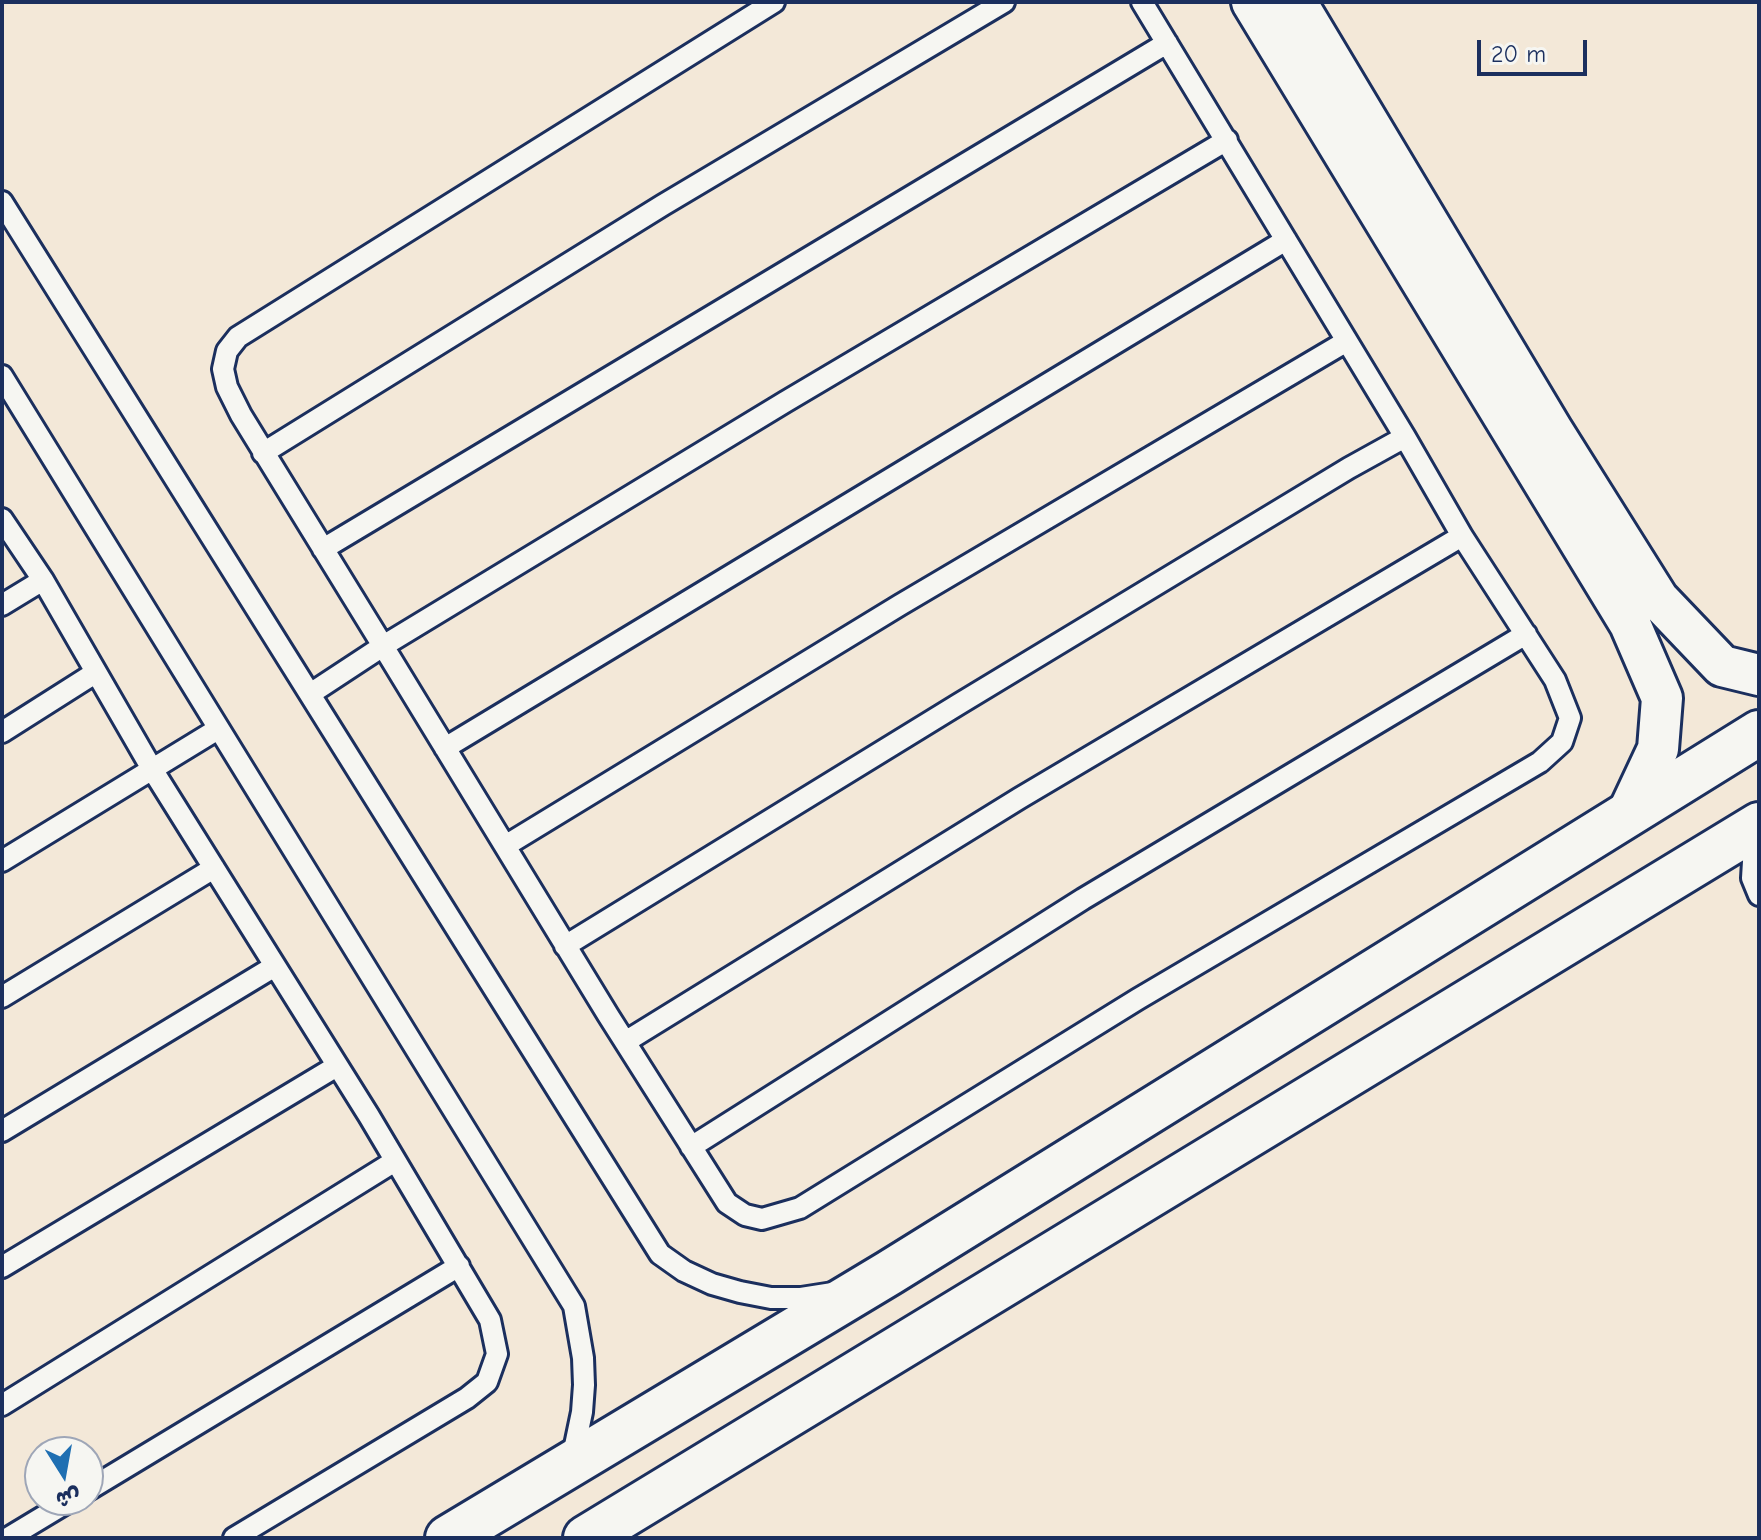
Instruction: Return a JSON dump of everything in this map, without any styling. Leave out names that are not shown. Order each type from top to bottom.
[{"type":"main road","points":[[448,1538],[889,1273],[1759,733]]},
{"type":"main road","points":[[586,1538],[1758,827]]},
{"type":"street","points":[[1252,2],[1630,624],[1662,698],[1658,749],[1628,813]]},
{"type":"street","points":[[1296,2],[1544,416],[1658,599],[1722,666],[1759,675]]},
{"type":"lane","points":[[774,2],[238,337],[227,351],[223,369],[227,387],[263,453],[691,1147],[727,1203],[745,1215],[762,1219],[800,1208],[1138,999],[1540,762],[1562,742],[1570,718],[1555,680],[1462,536],[1142,2]]},
{"type":"lane","points":[[263,453],[663,205],[1004,2]]},
{"type":"lane","points":[[323,549],[1167,43]]},
{"type":"lane","points":[[310,694],[383,646],[771,410],[1227,140]]},
{"type":"lane","points":[[2,202],[660,1254],[684,1271],[712,1284],[771,1298],[831,1294],[889,1273]]},
{"type":"lane","points":[[445,748],[1286,240]]},
{"type":"lane","points":[[505,846],[914,597],[1347,341]]},
{"type":"lane","points":[[2,376],[574,1306],[584,1385],[571,1465]]},
{"type":"lane","points":[[565,946],[959,704],[1405,437]]},
{"type":"lane","points":[[2,519],[43,580],[152,769],[490,1320],[497,1354],[487,1382],[467,1398],[234,1538]]},
{"type":"lane","points":[[625,1042],[1020,798],[1462,536]]},
{"type":"lane","points":[[2,605],[43,580]]},
{"type":"lane","points":[[691,1147],[1083,899],[1526,634]]},
{"type":"lane","points":[[2,732],[95,673]]},
{"type":"lane","points":[[2,861],[218,729]]},
{"type":"lane","points":[[1758,827],[1752,878],[1759,895]]},
{"type":"lane","points":[[2,997],[214,868]]},
{"type":"lane","points":[[2,1131],[275,966]]},
{"type":"lane","points":[[2,1267],[337,1066]]},
{"type":"lane","points":[[2,1405],[395,1161]]},
{"type":"lane","points":[[104,1480],[459,1266]]},
{"type":"lane","points":[[8,1538],[44,1516]]},
{"type":"shaded area","points":[[2,2],[1759,2],[1759,1538],[2,1538]]}]
